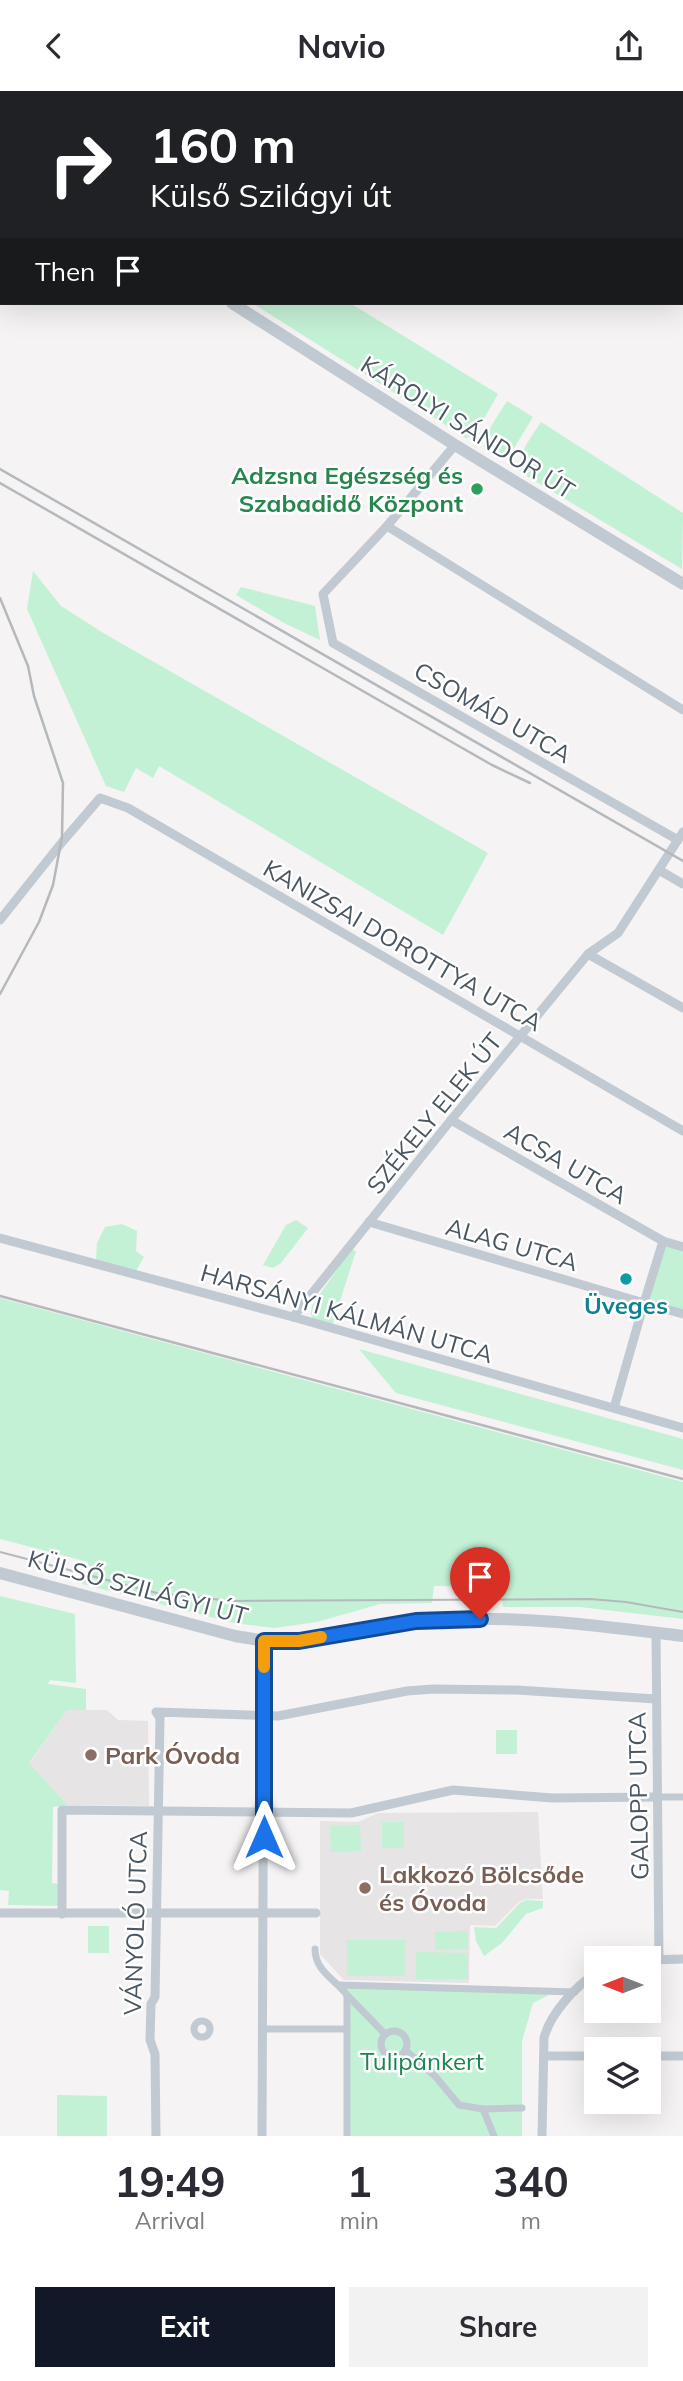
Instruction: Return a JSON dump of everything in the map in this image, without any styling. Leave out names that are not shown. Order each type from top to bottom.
[{"type":"street","name":"KÁROLYI SÁNDOR ÚT","points":[[235,305],[455,445],[683,584]]},
{"type":"street","points":[[455,445],[387,526],[683,710]]},
{"type":"street","name":"CSOMÁD UTCA","points":[[387,526],[323,594],[333,643],[680,840]]},
{"type":"street","name":"KANIZSAI DOROTTYA UTCA","points":[[0,920],[100,798],[128,808],[683,1131]]},
{"type":"street","name":"SZÉKELY ELEK ÚT","points":[[293,1317],[450,1120],[588,954],[618,933],[680,840]]},
{"type":"street","points":[[659,870],[683,884]]},
{"type":"street","points":[[588,954],[683,1008]]},
{"type":"street","name":"ACSA UTCA","points":[[450,1120],[663,1241],[683,1247]]},
{"type":"street","name":"ALAG UTCA","points":[[369,1222],[683,1314]]},
{"type":"street","name":"HARSÁNYI KÁLMÁN UTCA","points":[[0,1238],[293,1317],[683,1428]]},
{"type":"street","points":[[614,1408],[663,1241]]},
{"type":"street","name":"KÜLSŐ SZILÁGYI ÚT","points":[[0,1573],[235,1636],[264,1641],[299,1641],[390,1625],[451,1619],[501,1618],[566,1622],[683,1636]]},
{"type":"street","name":"GALOPP UTCA","points":[[654,1946],[658,1797],[656,1633]]},
{"type":"street","points":[[262,2136],[264,1641]]},
{"type":"street","points":[[264,1716],[278,1716],[407,1691],[433,1689],[517,1690],[656,1699]]},
{"type":"street","name":"VÁNYOLÓ UTCA","points":[[156,2136],[156,2054],[150,2040],[150,2016],[155,1997],[157,1914],[160,1718],[156,1712],[264,1716]]},
{"type":"street","points":[[62,1914],[62,1810],[351,1813],[461,1790],[552,1798],[683,1797]]},
{"type":"street","points":[[0,1913],[316,1913]]},
{"type":"street","points":[[316,1949],[319,1967],[340,1985],[385,2034]]},
{"type":"street","points":[[662,1959],[683,1959]]},
{"type":"street","points":[[340,1985],[576,1992]]},
{"type":"street","points":[[542,2136],[544,2038],[547,2027],[555,2013],[584,1985]]},
{"type":"street","points":[[347,1995],[347,2136]]},
{"type":"street","points":[[263,2029],[347,2029]]},
{"type":"street","points":[[393,2031],[401,2033],[406,2041],[405,2050],[395,2057],[386,2055],[381,2048],[385,2034],[393,2031]]},
{"type":"street","points":[[405,2050],[435,2076],[459,2105],[483,2109],[522,2108]]},
{"type":"street","points":[[544,2056],[584,2056]]},
{"type":"street","points":[[661,2056],[683,2056]]},
{"type":"street","points":[[483,2109],[494,2136]]},
{"type":"shaded area","name":"Park Óvoda","points":[[67,1710],[107,1710],[118,1720],[148,1721],[149,1806],[67,1805],[29,1764]]},
{"type":"shaded area","points":[[538,1812],[543,1899],[526,1899],[519,1902],[495,1926],[470,1925],[469,1983],[344,1980],[320,1954],[320,1821],[358,1822],[378,1813]]},
{"type":"green space","points":[[255,305],[353,305],[498,394],[474,436],[466,438]]},
{"type":"green space","points":[[507,401],[533,417],[511,453],[501,458],[486,451],[484,446],[488,433]]},
{"type":"green space","points":[[541,422],[683,513],[682,569],[520,472],[523,452]]},
{"type":"green space","points":[[33,571],[61,606],[105,634],[488,853],[443,935],[159,766],[153,778],[136,768],[124,792],[106,786],[27,609]]},
{"type":"green space","points":[[241,587],[315,606],[320,640],[236,595]]},
{"type":"green space","points":[[296,1220],[308,1228],[281,1263],[273,1268],[263,1265],[286,1225]]},
{"type":"green space","points":[[122,1224],[137,1231],[136,1251],[144,1257],[136,1271],[96,1261],[97,1243],[105,1227]]},
{"type":"green space","points":[[663,1245],[683,1251],[683,1311],[648,1301]]},
{"type":"green space","points":[[351,1249],[356,1251],[332,1326],[313,1320],[312,1306]]},
{"type":"green space","points":[[0,1298],[683,1482],[683,1619],[580,1607],[503,1607],[502,1587],[434,1586],[432,1603],[380,1604],[317,1622],[274,1628],[234,1623],[82,1584],[88,1562],[0,1539]]},
{"type":"green space","points":[[359,1349],[683,1439],[683,1470],[396,1393]]},
{"type":"green space","points":[[0,1596],[75,1614],[76,1683],[50,1680],[48,1684],[86,1689],[86,1710],[67,1710],[29,1763],[67,1805],[53,1807],[52,1883],[59,1884],[59,1906],[8,1905],[9,1891],[0,1890]]},
{"type":"green space","points":[[496,1730],[517,1730],[517,1754],[496,1754]]},
{"type":"green space","points":[[382,1822],[404,1822],[404,1848],[382,1848]]},
{"type":"green space","points":[[360,1825],[361,1851],[331,1852],[330,1826]]},
{"type":"green space","points":[[526,1900],[543,1901],[543,1908],[526,1914],[502,1943],[484,1956],[476,1941],[474,1927],[496,1928]]},
{"type":"green space","points":[[88,1926],[109,1926],[109,1953],[88,1953]]},
{"type":"green space","points":[[468,1931],[468,1949],[435,1950],[435,1932]]},
{"type":"green space","points":[[347,1940],[405,1940],[405,1976],[347,1976]]},
{"type":"green space","points":[[416,1952],[468,1953],[468,1979],[416,1979]]},
{"type":"green space","name":"Tulipánkert","points":[[340,1985],[557,1991],[533,2003],[522,2041],[522,2136],[347,2136],[347,1995]]},
{"type":"green space","points":[[57,2095],[107,2096],[107,2136],[57,2136]]},
{"type":"tram line","points":[[0,1552],[157,1593],[231,1601],[590,1599],[683,1612]]},
{"type":"railway","points":[[0,469],[683,861]]},
{"type":"railway","points":[[0,483],[492,765],[530,783]]},
{"type":"railway","points":[[0,598],[28,666],[34,696],[63,783],[62,837],[53,885],[39,922],[0,994]]},
{"type":"railway","points":[[0,1296],[683,1479]]},
{"type":"slow traffic","points":[[264,1667],[264,1641],[299,1641],[321,1637]]},
{"type":"place","name":"Adzsna Egészség és Szabadidő Központ","points":[[477,489]]},
{"type":"place","name":"Üveges","points":[[626,1279]]},
{"type":"place","name":"Park Óvoda","points":[[91,1755]]},
{"type":"place","name":"Lakkozó Bölcsőde és Óvoda","points":[[365,1888]]},
{"type":"route","points":[[264,1837],[264,1641],[299,1641],[416,1621],[480,1619]]}]
